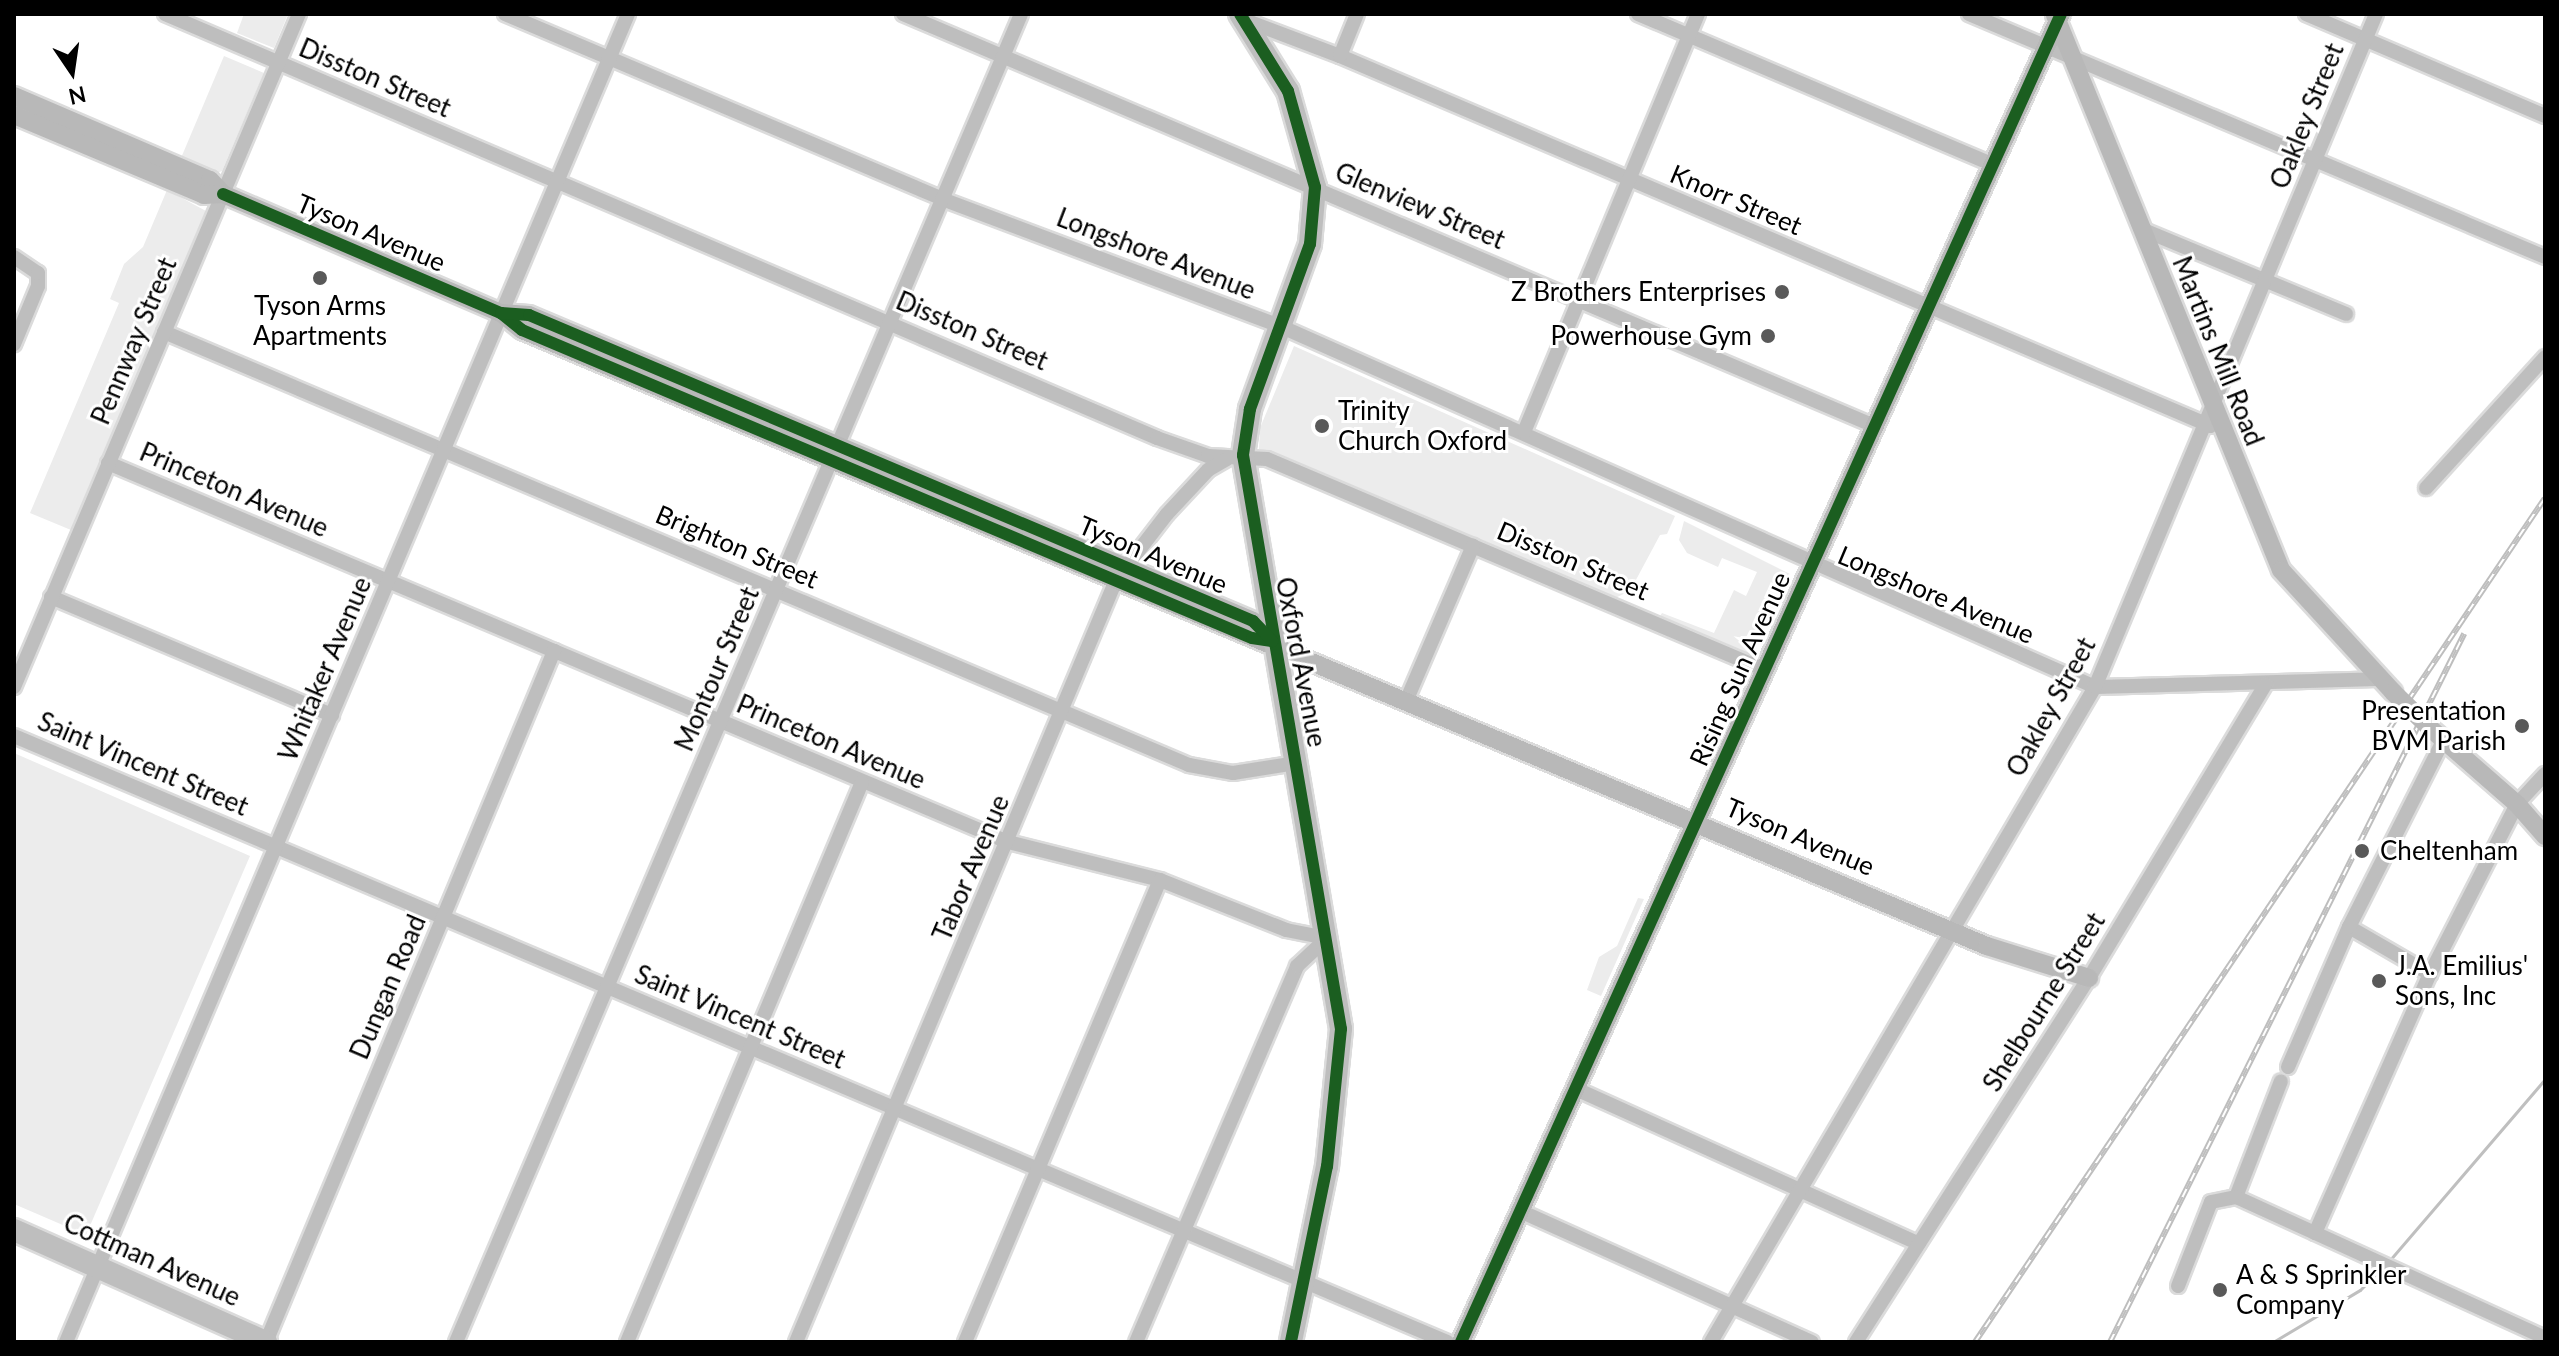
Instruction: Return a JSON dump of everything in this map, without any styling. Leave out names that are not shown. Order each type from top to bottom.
[{"type":"main road","name":"Oxford Avenue","points":[[1238,16],[1288,91],[1315,187],[1315,226],[1282,327],[1244,427],[1243,455],[1272,641],[1297,763],[1341,1029],[1327,1166],[1291,1342]]},
{"type":"main road","name":"Cottman Avenue","points":[[14,1230],[266,1342]]},
{"type":"street","name":"Disston Street","points":[[165,14],[1157,438],[1208,456],[1243,455],[1299,472],[1765,670]]},
{"type":"street","name":"Pennway Street","points":[[14,687],[299,14]]},
{"type":"street","name":"Longshore Avenue","points":[[505,14],[942,199],[1282,327],[1524,432],[1810,565],[2095,687],[2266,684],[2386,686]]},
{"type":"street","name":"Whitaker Avenue","points":[[66,1342],[628,14]]},
{"type":"street","name":"Glenview Street","points":[[903,14],[1872,425]]},
{"type":"street","name":"Montour Street","points":[[456,1342],[1021,14]]},
{"type":"street","points":[[1340,56],[1357,14]]},
{"type":"street","points":[[1638,14],[1992,164]]},
{"type":"street","points":[[1524,432],[1576,299],[1698,14]]},
{"type":"street","points":[[1969,14],[2317,158],[2545,257]]},
{"type":"street","points":[[2306,14],[2545,116]]},
{"type":"street","name":"Oakley Street","points":[[1711,1342],[2095,687],[2213,421],[2264,279],[2376,14]]},
{"type":"street","name":"Knorr Street","points":[[1238,16],[1340,56],[1928,307],[2213,421]]},
{"type":"street","name":"Rising Sun Avenue","points":[[1461,1342],[2058,16]]},
{"type":"street","name":"Martins Mill Road","points":[[2058,16],[2213,421],[2281,570],[2386,686],[2517,804],[2545,836]]},
{"type":"street","name":"Tyson Avenue","points":[[14,96],[204,195],[223,194],[501,313],[522,330],[670,383],[1119,573],[1253,621],[1272,641],[2026,962],[2089,978]]},
{"type":"street","name":"Tyson Avenue","points":[[14,115],[80,133]]},
{"type":"street","points":[[2141,229],[2346,314]]},
{"type":"street","points":[[14,257],[38,273],[37,290],[14,344]]},
{"type":"street","name":"Brighton Street","points":[[164,332],[1189,765],[1222,773],[1297,763]]},
{"type":"street","points":[[2426,488],[2545,357]]},
{"type":"street","name":"Tabor Avenue","points":[[796,1342],[1119,573],[1208,470],[1243,455]]},
{"type":"street","name":"Princeton Avenue","points":[[108,463],[1008,842],[1160,880],[1286,930],[1327,938]]},
{"type":"street","points":[[1407,699],[1473,546]]},
{"type":"street","points":[[51,597],[332,715]]},
{"type":"street","name":"Dungan Road","points":[[266,1342],[554,651]]},
{"type":"street","name":"Shelbourne Street","points":[[1856,1342],[2089,978],[2266,684]]},
{"type":"street","points":[[2288,1067],[2437,735]]},
{"type":"street","name":"Saint Vincent Street","points":[[14,736],[1447,1342]]},
{"type":"street","points":[[2315,1233],[2430,974],[2517,804],[2545,774]]},
{"type":"street","points":[[627,1342],[862,782]]},
{"type":"street","points":[[965,1342],[1160,880]]},
{"type":"street","points":[[2349,927],[2430,974]]},
{"type":"street","points":[[1136,1342],[1297,966],[1327,938]]},
{"type":"street","points":[[2236,1197],[2281,1081]]},
{"type":"street","points":[[1576,1089],[1919,1244]]},
{"type":"street","points":[[2178,1286],[2211,1202],[2236,1197],[2545,1340]]},
{"type":"street","points":[[1520,1211],[1812,1342]]},
{"type":"shaded area","points":[[244,14],[288,14],[274,48],[237,33]]},
{"type":"shaded area","points":[[224,56],[264,73],[222,171],[217,173],[181,158]]},
{"type":"shaded area","points":[[167,190],[206,211],[71,530],[30,513],[119,303],[110,299],[124,264],[143,247]]},
{"type":"shaded area","points":[[1294,346],[1675,516],[1667,534],[1660,535],[1630,591],[1613,599],[1259,449],[1260,428]]},
{"type":"shaded area","points":[[1684,521],[1790,574],[1751,658],[1658,619],[1662,613],[1714,633],[1734,590],[1746,596],[1757,572],[1722,558],[1718,567],[1687,553],[1679,540]]},
{"type":"shaded area","points":[[14,753],[250,856],[86,1235],[14,1204]]},
{"type":"shaded area","points":[[1638,898],[1644,899],[1601,996],[1587,990],[1599,957],[1617,946]]},
{"type":"waterway","points":[[2389,1261],[2545,1079]]},
{"type":"waterway","points":[[2273,1342],[2360,1290],[2381,1269]]},
{"type":"railway","points":[[1975,1342],[2545,498]]},
{"type":"railway","points":[[2110,1342],[2464,634]]},
{"type":"cycle path","points":[[1240,14],[1288,91],[1315,187],[1310,244],[1250,409],[1243,455],[1341,1029],[1327,1166],[1291,1342]]},
{"type":"cycle path","points":[[1461,1342],[2061,14]]},
{"type":"cycle path","points":[[223,194],[501,313],[522,330],[1252,638],[1272,641]]},
{"type":"cycle path","points":[[501,313],[529,315],[1253,621],[1272,641]]},
{"type":"place","name":"Tyson Arms Apartments","points":[[320,278]]},
{"type":"place","name":"Z Brothers Enterprises","points":[[1782,292]]},
{"type":"place","name":"Powerhouse Gym","points":[[1768,336]]},
{"type":"place","name":"Trinity Church Oxford","points":[[1322,426]]},
{"type":"place","name":"Presentation BVM Parish","points":[[2522,726]]},
{"type":"place","name":"Cheltenham","points":[[2362,851]]},
{"type":"place","name":"J.A. Emilius' Sons, Inc","points":[[2379,981]]},
{"type":"place","name":"A & S Sprinkler Company","points":[[2220,1290]]}]
